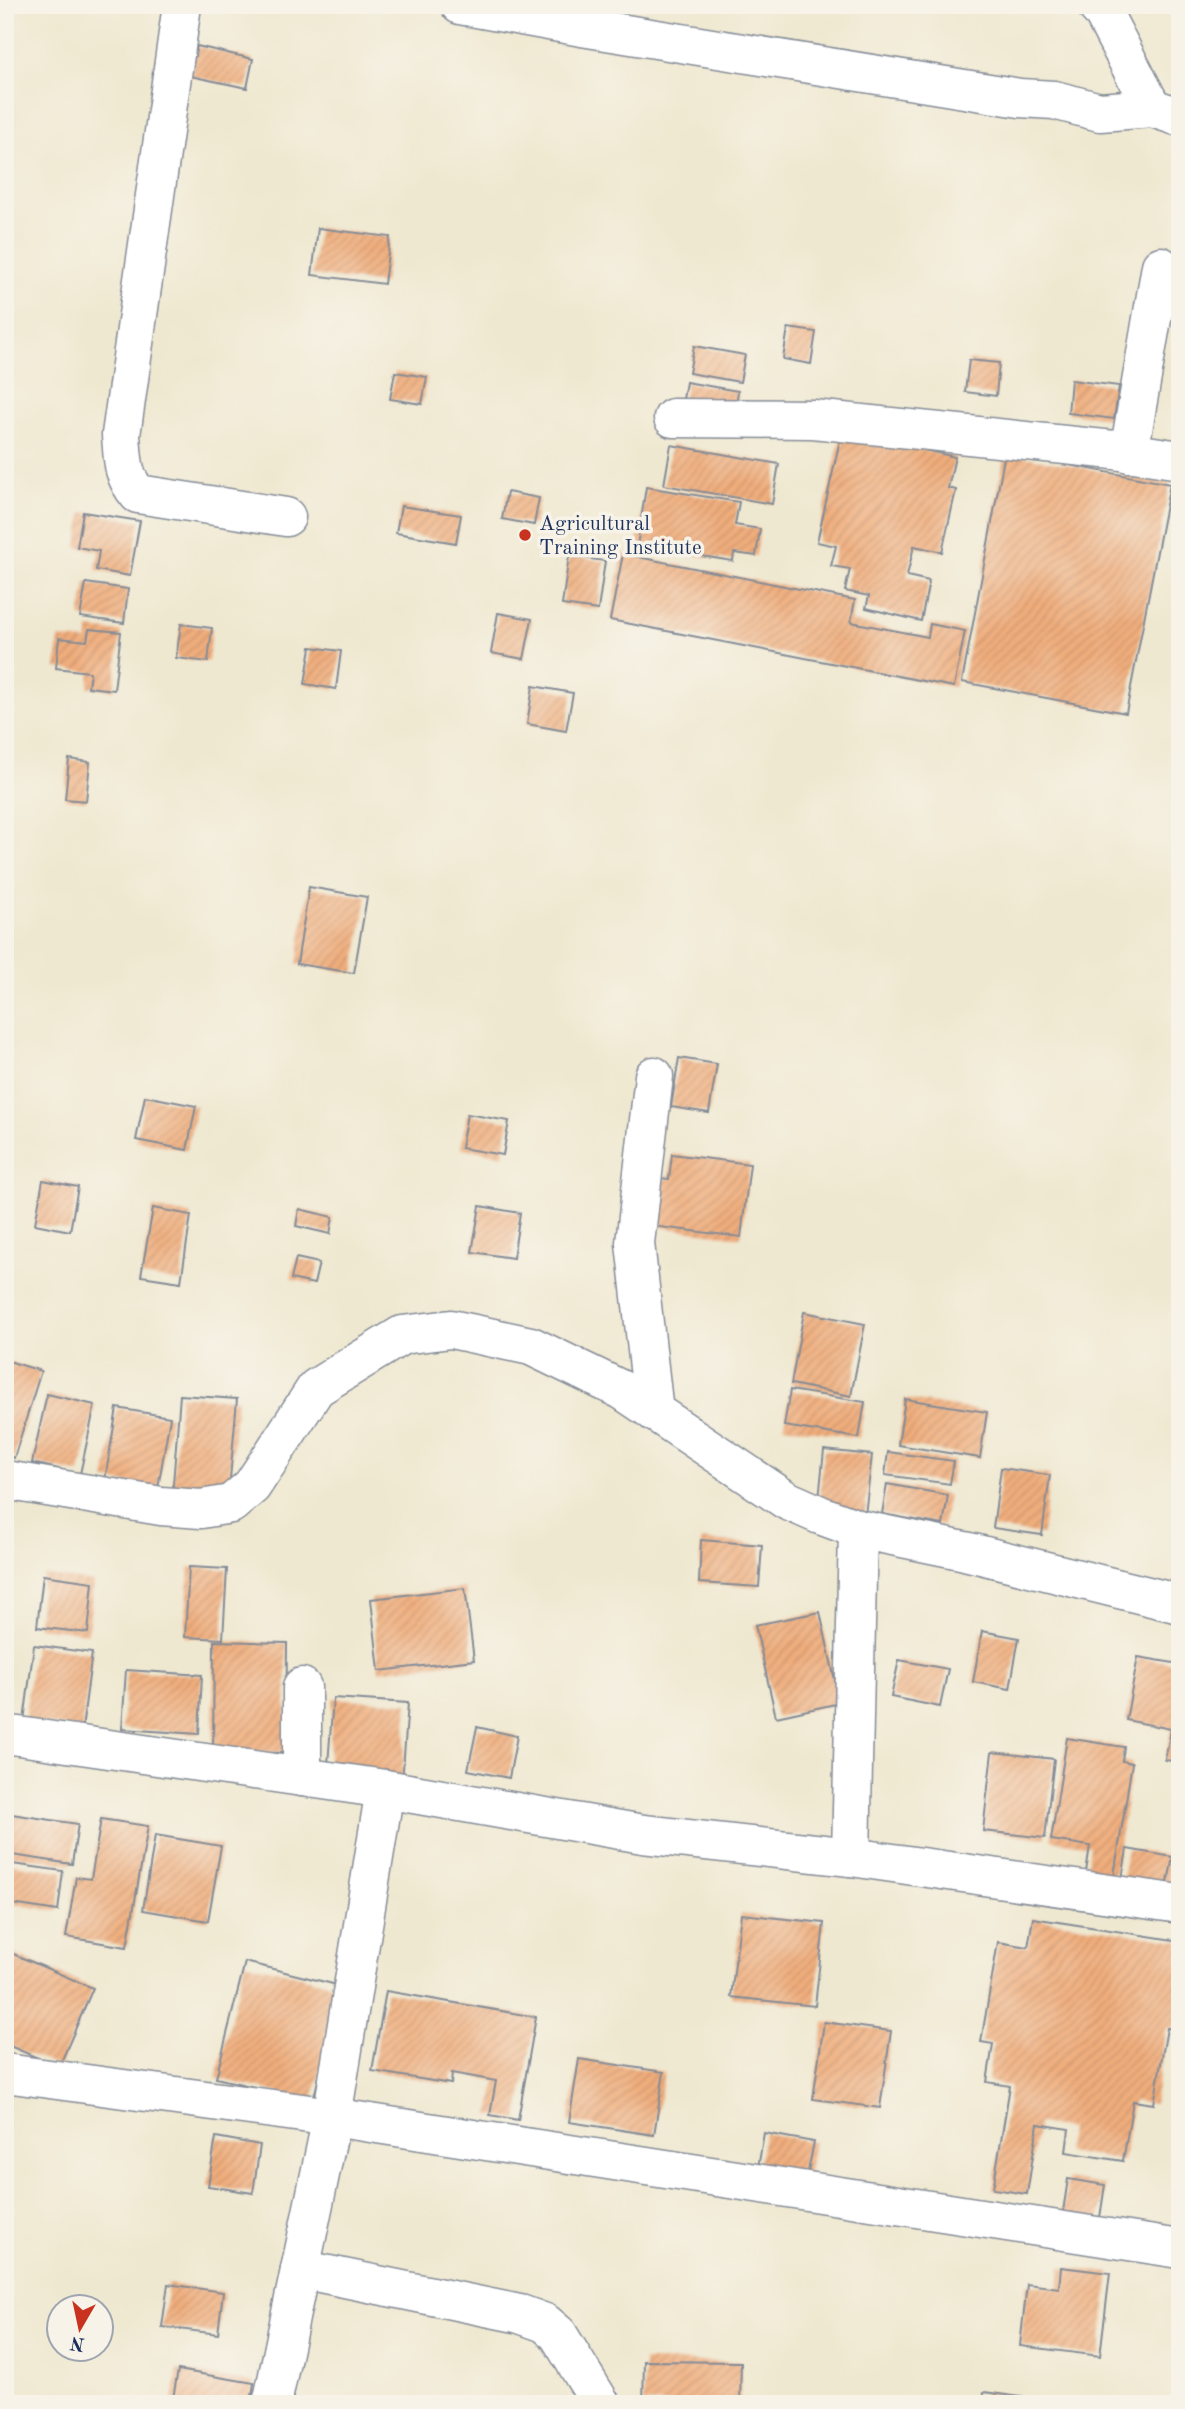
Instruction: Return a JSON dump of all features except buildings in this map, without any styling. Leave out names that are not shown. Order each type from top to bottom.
[{"type":"street","points":[[182,5],[121,435],[123,465],[128,482],[138,494],[285,517]]},
{"type":"street","points":[[460,5],[595,30],[1006,96],[1054,100],[1100,112],[1166,113]]},
{"type":"street","points":[[1096,5],[1166,113]]},
{"type":"street","points":[[1129,453],[1161,266]]},
{"type":"street","points":[[673,418],[813,419],[1180,460]]},
{"type":"street","points":[[654,1076],[635,1243],[654,1412]]},
{"type":"street","points":[[5,1480],[161,1506],[201,1509],[231,1504],[252,1486],[316,1388],[402,1335],[451,1329],[531,1346],[622,1390],[786,1500],[858,1529],[965,1551],[1180,1604]]},
{"type":"street","points":[[851,1857],[858,1529]]},
{"type":"street","points":[[302,1687],[302,1777]]},
{"type":"street","points":[[5,1734],[385,1789],[657,1835],[851,1857],[1180,1904]]},
{"type":"street","points":[[272,2404],[332,2117],[385,1789]]},
{"type":"street","points":[[5,2073],[332,2117],[1180,2249]]},
{"type":"street","points":[[300,2269],[520,2314],[545,2323],[558,2334],[601,2404]]},
{"type":"place","name":"Agricultural Training Institute","points":[[525,535]]}]
